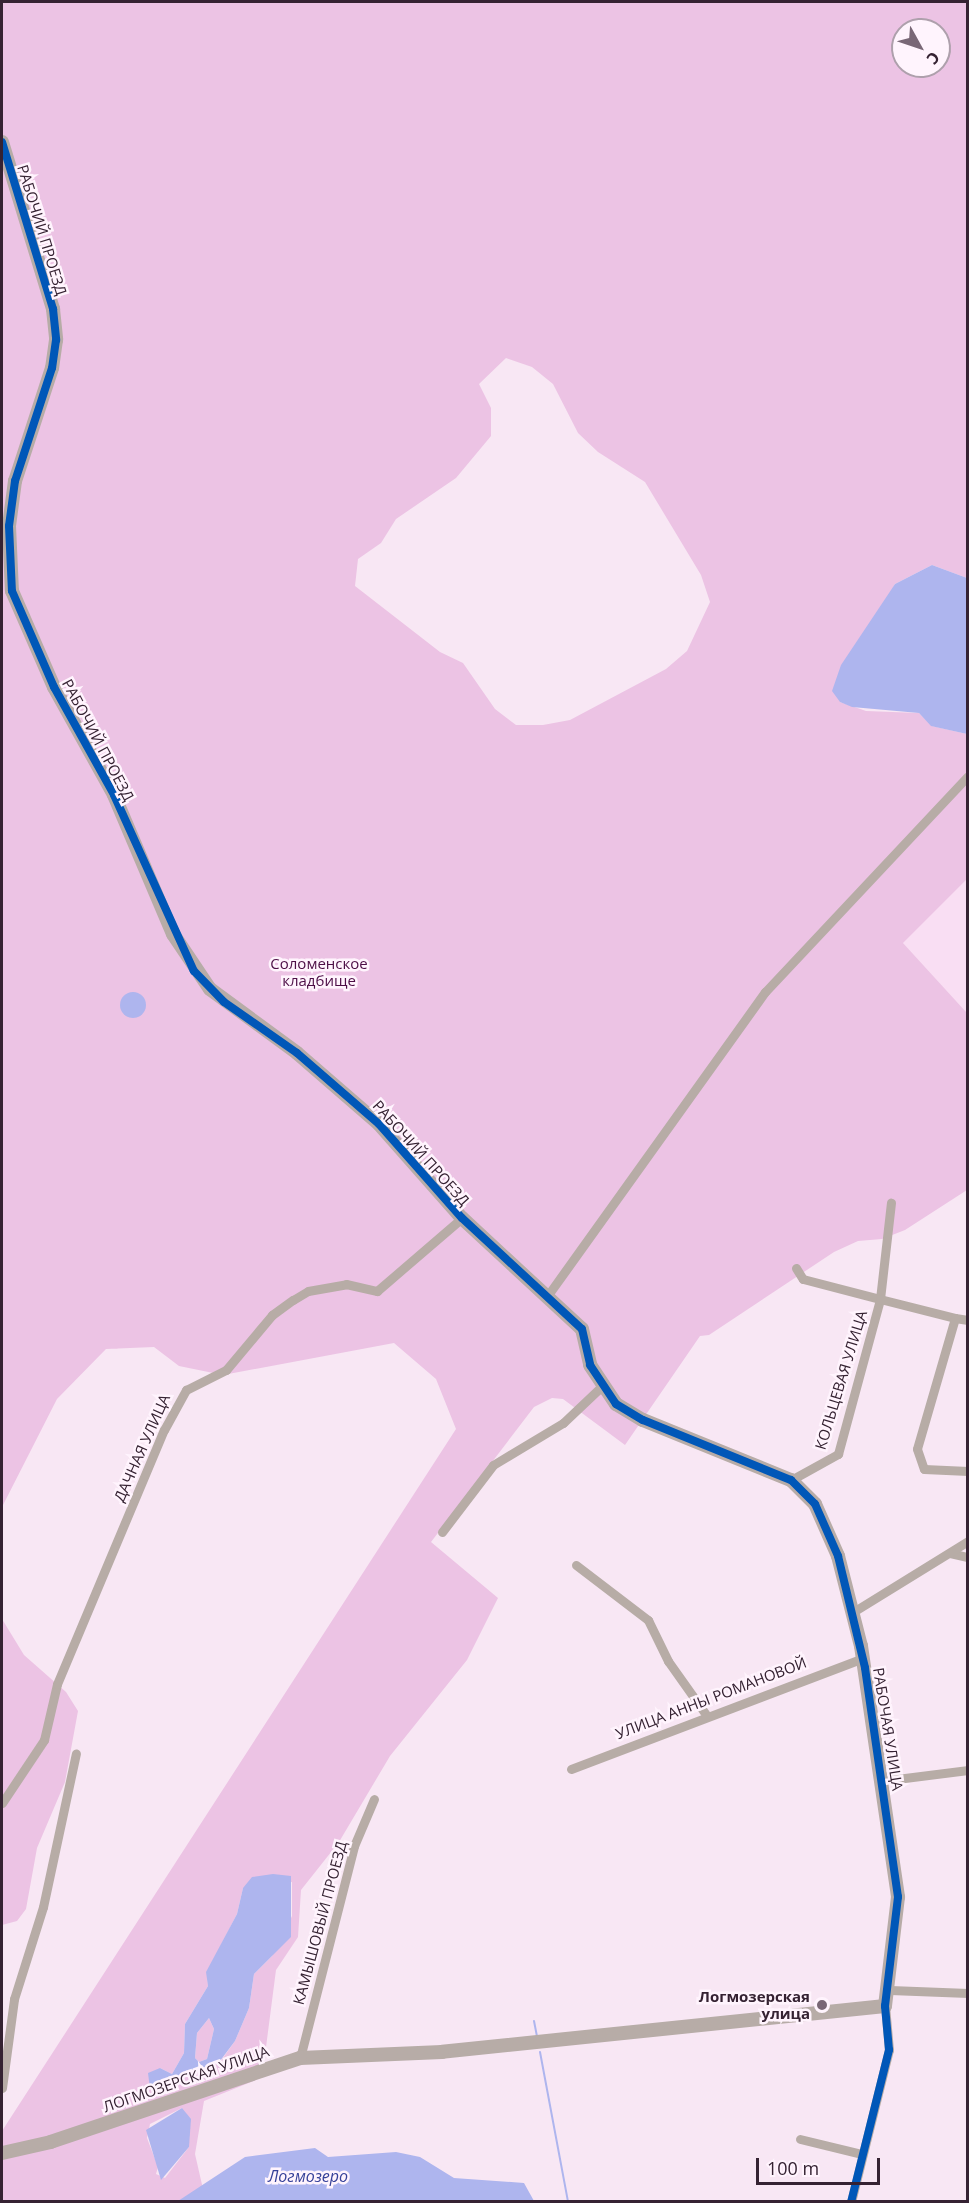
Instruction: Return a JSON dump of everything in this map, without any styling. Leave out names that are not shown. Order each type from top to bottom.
[{"type":"street","name":"РАБОЧИЙ ПРОЕЗД","points":[[2,142],[52,309],[56,340],[52,368],[15,481],[9,526],[12,591],[54,687],[114,795],[173,934],[194,971],[224,1002],[297,1053],[379,1124],[462,1218],[548,1295],[582,1329],[590,1365],[601,1387]]},
{"type":"street","points":[[548,1295],[765,992],[968,776]]},
{"type":"street","name":"КОЛЬЦЕВАЯ УЛИЦА","points":[[791,1480],[838,1454],[880,1299],[891,1203]]},
{"type":"street","name":"ДАЧНАЯ УЛИЦА","points":[[2,1803],[44,1740],[57,1684],[164,1430],[186,1390],[226,1370],[272,1315],[293,1300],[308,1291],[346,1284],[377,1291],[462,1218]]},
{"type":"street","points":[[796,1268],[803,1279],[880,1299]]},
{"type":"street","name":"КОЛЬЦЕВАЯ УЛИЦА","points":[[880,1299],[968,1320]]},
{"type":"street","points":[[955,1318],[917,1449],[924,1469],[968,1471]]},
{"type":"street","points":[[442,1532],[493,1465],[563,1423],[601,1387]]},
{"type":"street","name":"РАБОЧАЯ УЛИЦА","points":[[601,1387],[616,1404],[643,1420],[791,1480],[815,1504],[824,1522],[853,1612],[863,1658],[898,1897],[890,1990],[885,2006],[889,2050],[851,2202]]},
{"type":"street","points":[[853,1612],[968,1541]]},
{"type":"street","points":[[950,1553],[968,1557]]},
{"type":"street","points":[[576,1565],[648,1620],[668,1660],[707,1716]]},
{"type":"street","name":"УЛИЦА АННЫ РОМАНОВОЙ","points":[[571,1769],[863,1658]]},
{"type":"street","points":[[2,2088],[14,1999],[43,1906],[76,1753]]},
{"type":"street","points":[[881,1781],[968,1770]]},
{"type":"street","name":"КАМЫШОВЫЙ ПРОЕЗД","points":[[300,2058],[354,1846],[374,1798]]},
{"type":"street","points":[[890,1990],[963,1992],[968,1999]]},
{"type":"street","name":"ЛОГМОЗЕРСКАЯ УЛИЦА","points":[[2,2153],[74,2135],[300,2058],[442,2052],[885,2006]]},
{"type":"street","points":[[800,2139],[862,2154]]},
{"type":"shaded area","points":[[967,879],[967,1013],[903,943]]},
{"type":"green space","name":"Соломенское кладбище","points":[[2,2],[967,2],[967,578],[932,565],[895,584],[840,702],[866,711],[919,713],[932,726],[967,734],[967,879],[903,943],[967,1013],[967,1190],[905,1230],[882,1239],[858,1241],[834,1252],[709,1335],[700,1336],[625,1445],[563,1399],[552,1398],[534,1407],[431,1542],[498,1598],[467,1660],[390,1756],[339,1842],[301,1890],[298,1937],[276,1970],[265,2055],[256,2080],[204,2101],[195,2154],[203,2189],[178,2201],[2,2201],[2,2131],[456,1429],[436,1379],[394,1343],[223,1375],[179,1366],[154,1347],[106,1349],[57,1399],[2,1507]],"holes":[[[506,358],[532,367],[553,384],[578,433],[598,452],[645,482],[701,575],[710,602],[687,651],[666,669],[570,720],[543,725],[516,725],[495,709],[463,663],[440,652],[355,586],[358,559],[381,543],[396,519],[456,478],[491,436],[491,408],[479,384]],[[292,1882],[292,1916],[272,1956],[254,1974],[249,2008],[235,2041],[220,2062],[150,2089],[160,2068],[172,2074],[184,2053],[185,2024],[208,1986],[207,1972],[237,1914],[243,1888]],[[182,2108],[189,2147],[165,2178],[156,2174],[158,2167],[147,2138],[150,2124]]]},
{"type":"green space","points":[[2,1619],[24,1655],[66,1692],[78,1711],[65,1782],[37,1848],[26,1909],[17,1921],[2,1925]]},
{"type":"green space","points":[[209,2018],[214,2029],[207,2059],[199,2062],[195,2058],[197,2033]]},
{"type":"water","points":[[932,565],[967,578],[967,734],[931,726],[919,713],[852,707],[840,702],[832,691],[841,665],[895,584]]},
{"type":"water","points":[[133,992],[142,996],[146,1005],[142,1014],[133,1018],[124,1014],[120,1005],[124,996]]},
{"type":"water","points":[[273,1874],[291,1876],[291,1937],[254,1974],[249,2008],[235,2041],[220,2061],[150,2089],[148,2073],[160,2068],[172,2074],[184,2053],[185,2024],[208,1986],[206,1972],[237,1914],[243,1888],[252,1877]],"holes":[[[209,2018],[214,2029],[207,2059],[199,2062],[195,2058],[197,2033]]]},
{"type":"water","points":[[182,2108],[191,2119],[189,2147],[161,2180],[146,2130]]},
{"type":"water","name":"Логмозеро","points":[[315,2148],[328,2157],[396,2152],[420,2157],[454,2178],[524,2183],[534,2201],[178,2201],[245,2157]]},
{"type":"waterway","points":[[534,2021],[537,2036]]},
{"type":"waterway","points":[[540,2052],[568,2202]]},
{"type":"cycle path","points":[[2,142],[53,309],[56,340],[52,368],[15,481],[9,526],[12,591],[54,687],[114,795],[194,971],[224,1002],[297,1053],[379,1124],[462,1218],[582,1329],[590,1365],[616,1404],[643,1420],[791,1480],[815,1504],[838,1556],[865,1668],[898,1897],[885,2006],[889,2050],[851,2202]]},
{"type":"place","name":"Логмозерская улица","points":[[822,2005]]}]
